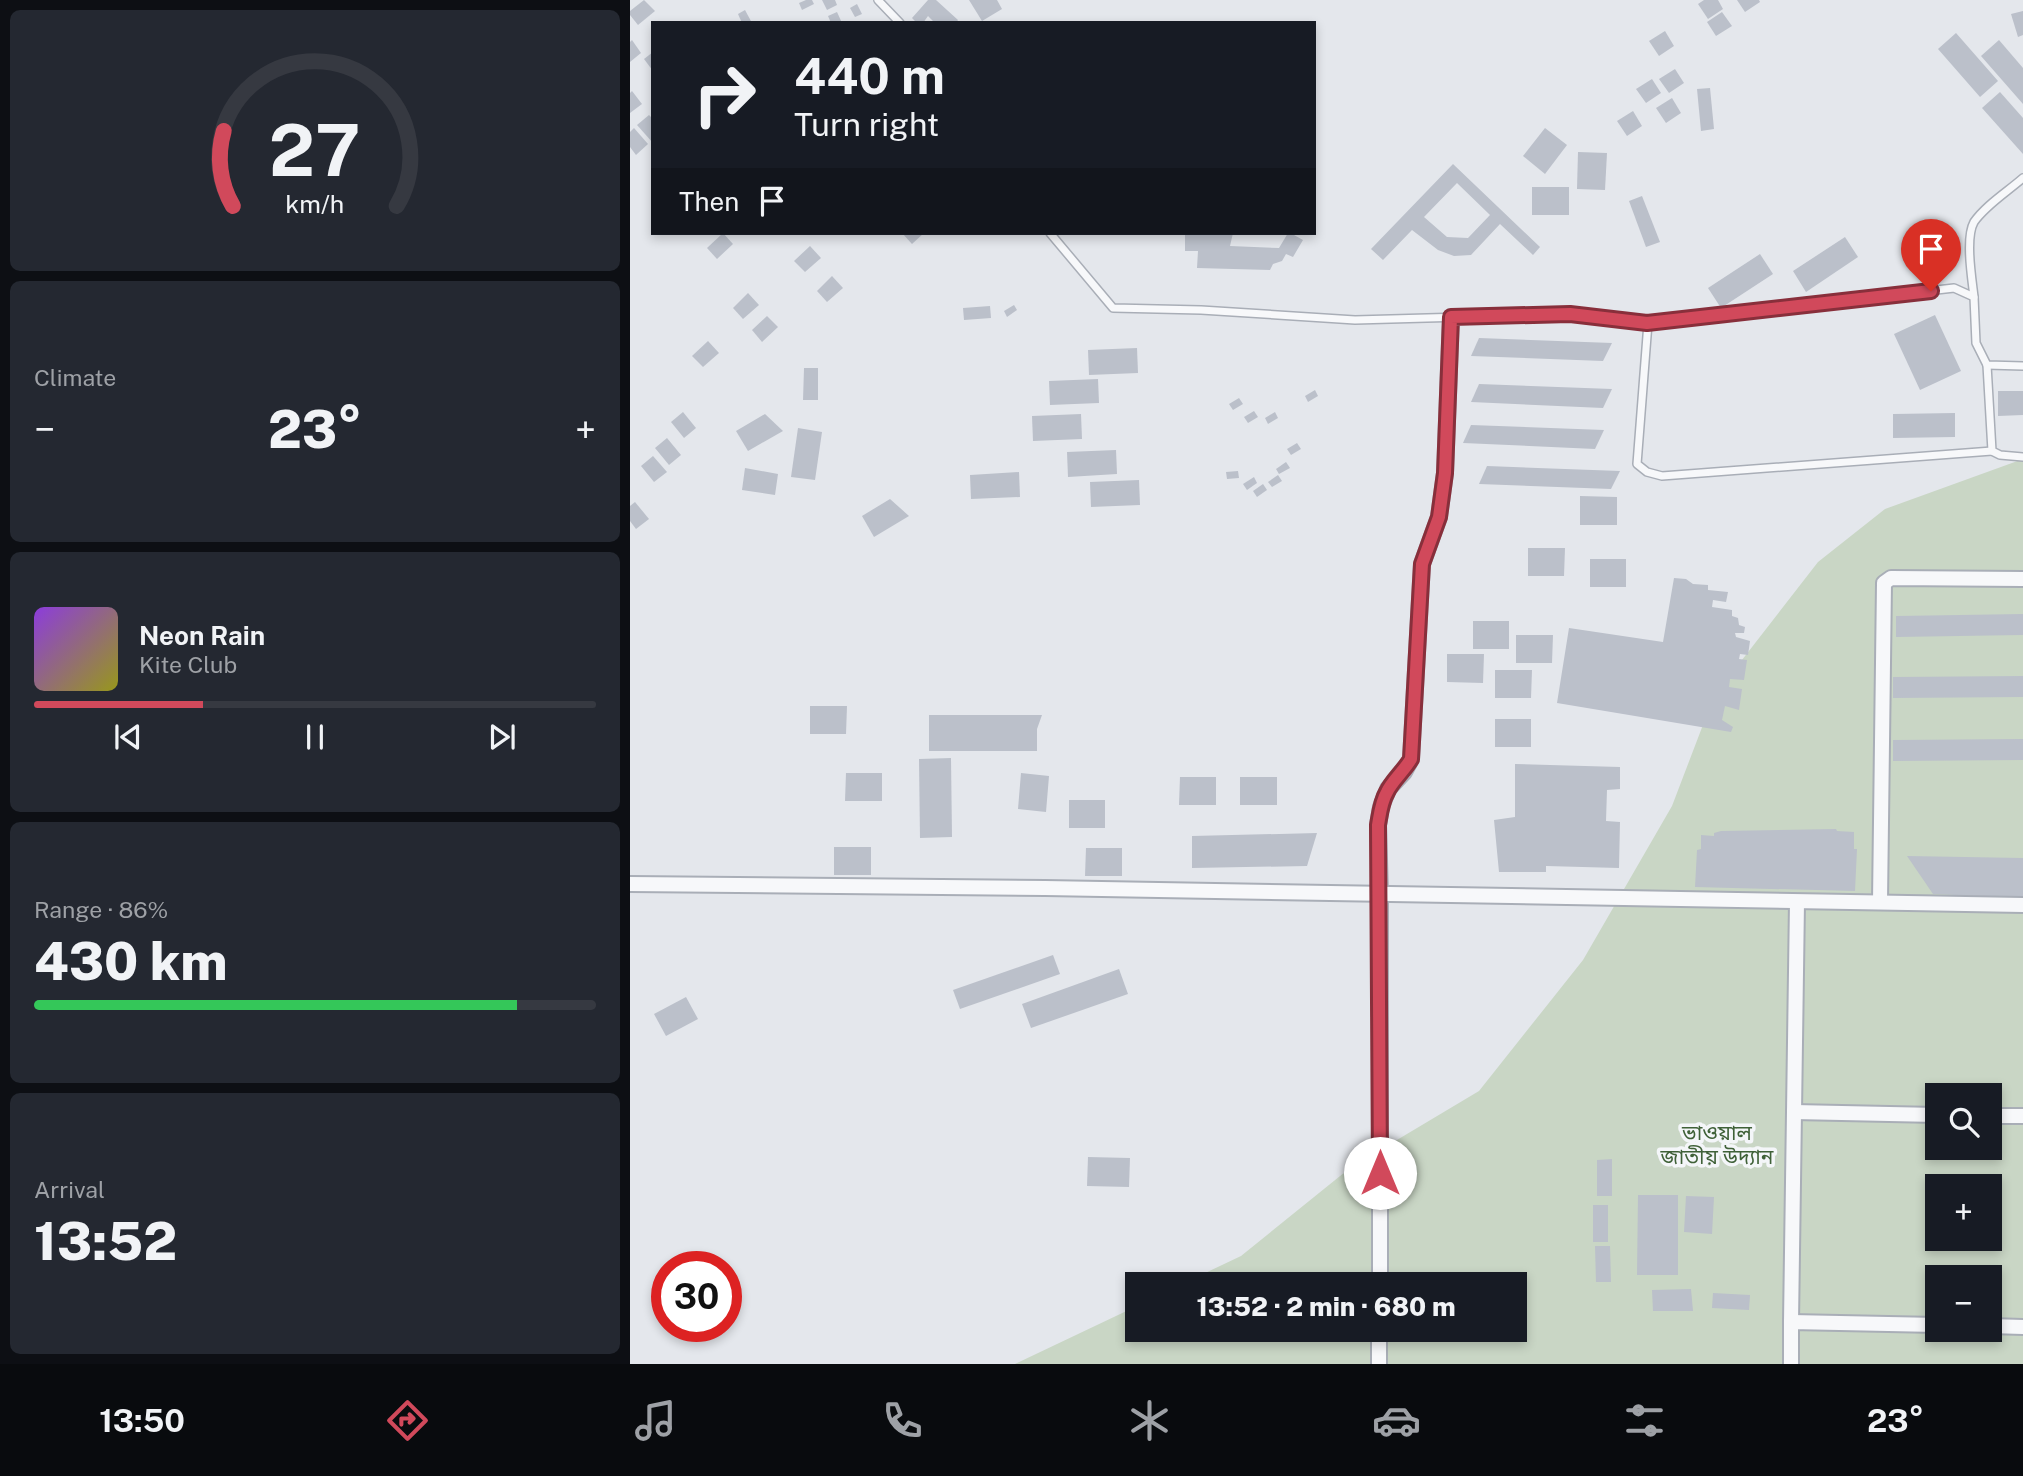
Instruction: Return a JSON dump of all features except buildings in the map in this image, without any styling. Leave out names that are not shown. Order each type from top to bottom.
[{"type":"street","points":[[1380,1272],[1378,825],[1388,789],[1404,772],[1411,759],[1422,564],[1439,517],[1445,473],[1451,317]]},
{"type":"street","points":[[1880,902],[1884,583],[1891,578],[2023,579]]},
{"type":"street","points":[[630,884],[1059,888],[2023,905]]},
{"type":"street","points":[[1791,1364],[1797,902]]},
{"type":"street","points":[[1794,1112],[1925,1115]]},
{"type":"street","points":[[2002,1116],[2023,1116]]},
{"type":"street","points":[[1791,1322],[1925,1325]]},
{"type":"street","points":[[2002,1326],[2023,1327]]},
{"type":"street","points":[[1380,1342],[1380,1364]]},
{"type":"lane","points":[[878,0],[898,21]]},
{"type":"lane","points":[[1992,451],[1987,365],[1976,343],[1969,252],[1973,224],[1985,210],[2023,178]]},
{"type":"lane","points":[[1052,235],[1113,308],[1201,310],[1355,320],[1570,314],[1647,323],[1954,288],[1974,297]]},
{"type":"lane","points":[[1647,323],[1637,464],[1647,472],[1662,476],[1992,451],[2000,455],[2023,457]]},
{"type":"lane","points":[[1987,365],[2023,366]]},
{"type":"green space","name":"ভাওয়াল জাতীয় উদ্যান","points":[[2023,459],[2023,1364],[1015,1364],[1125,1312],[1125,1342],[1527,1342],[1527,1272],[1207,1272],[1241,1256],[1350,1168],[1479,1091],[1583,960],[1672,806],[1714,696],[1818,562],[1885,509]]},
{"type":"route","points":[[1380,1173],[1378,825],[1388,789],[1404,772],[1411,759],[1422,564],[1439,517],[1445,473],[1451,317],[1570,314],[1647,323],[1931,291]]}]
